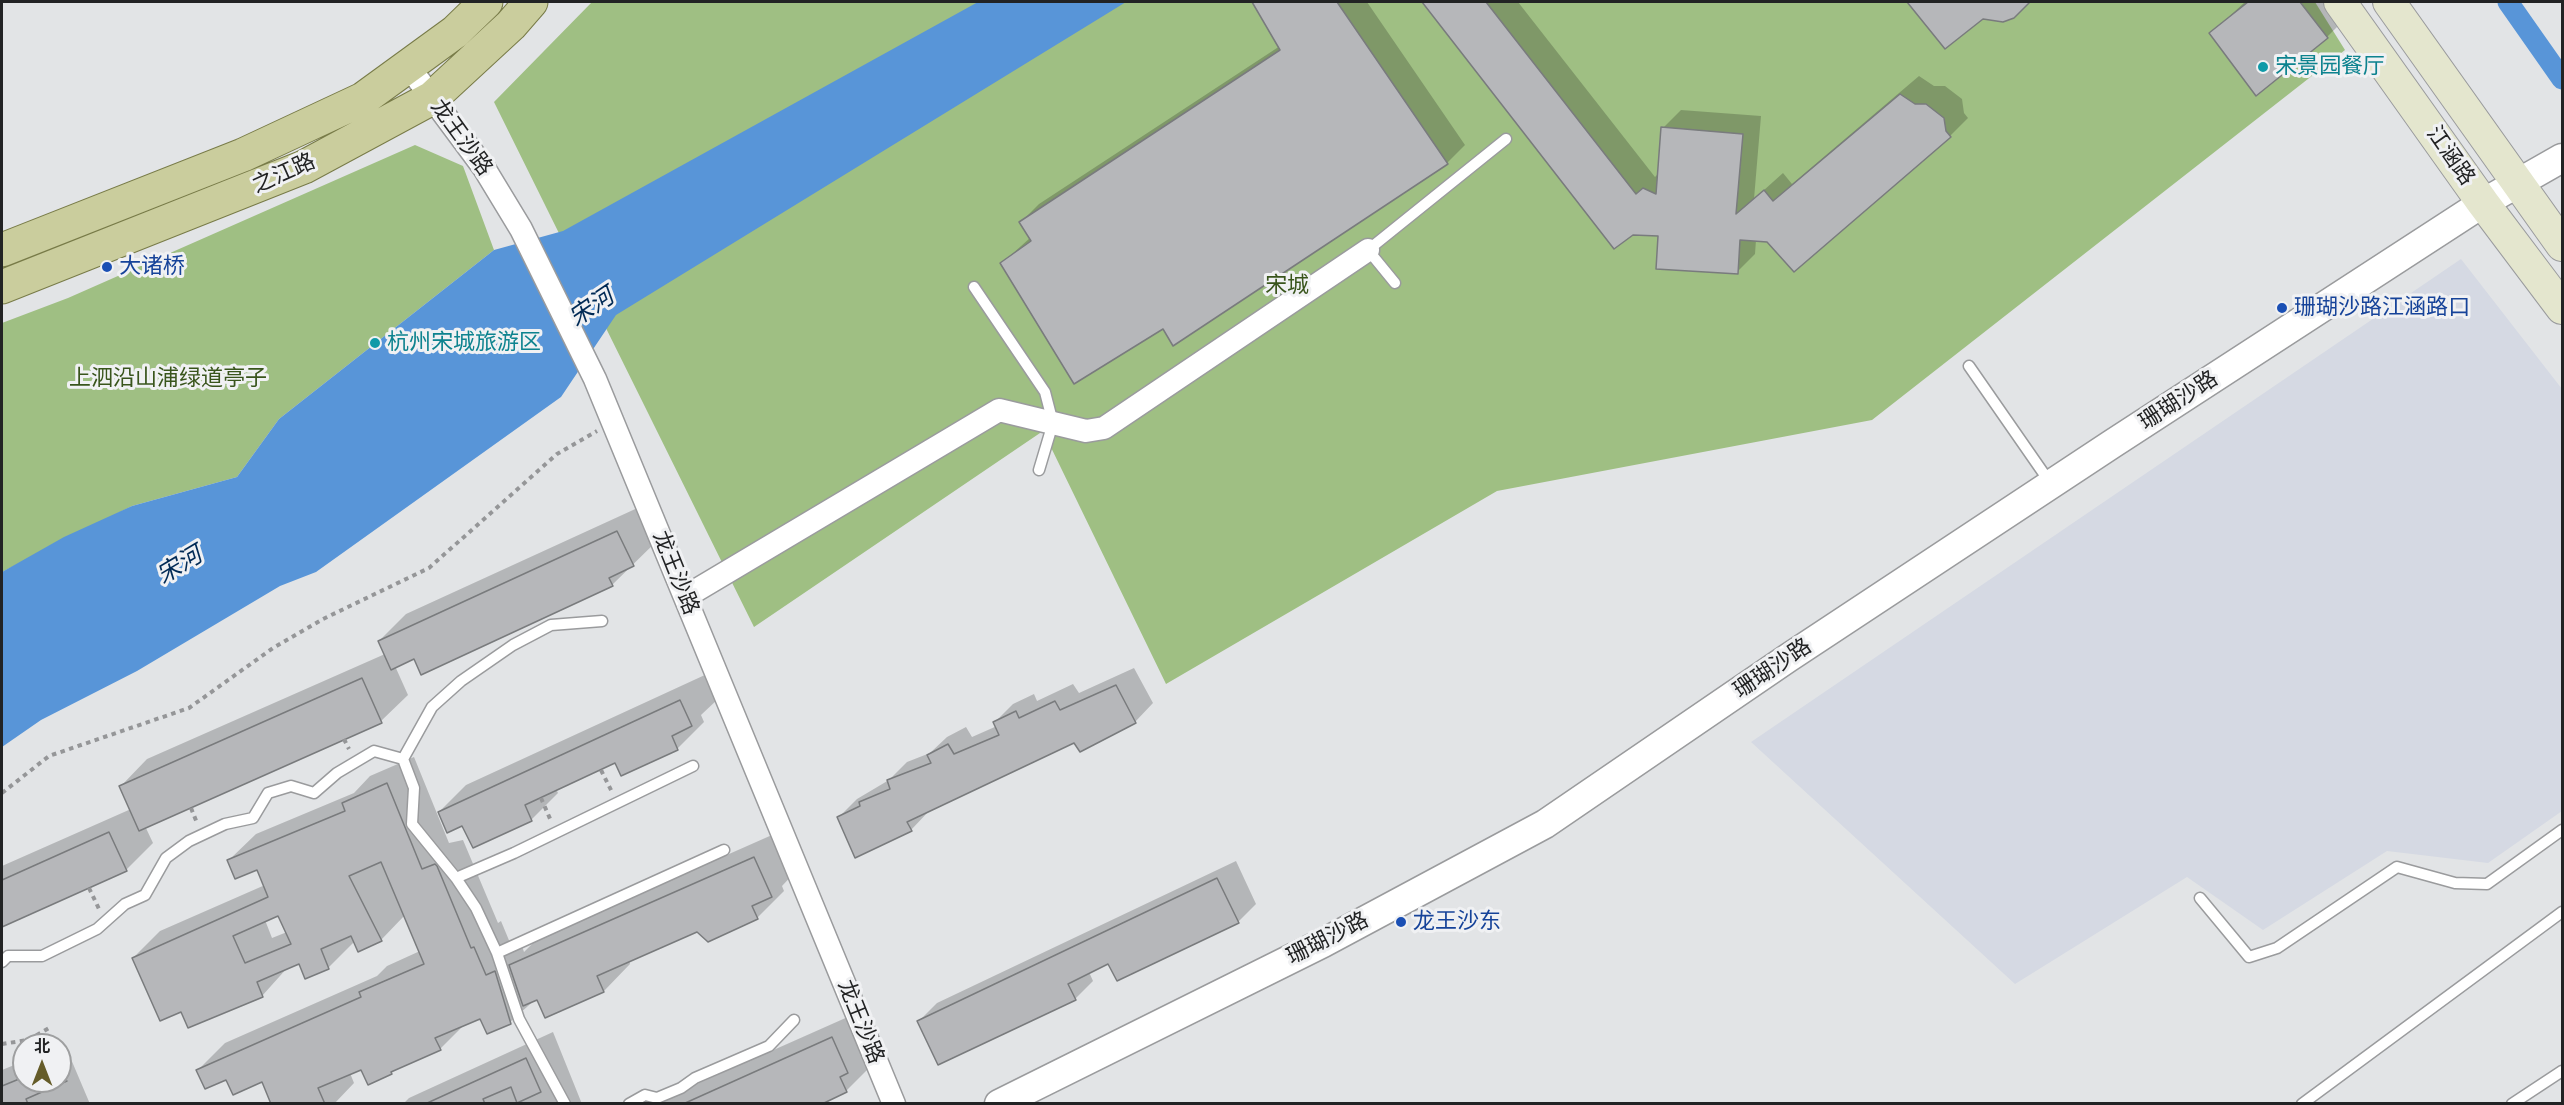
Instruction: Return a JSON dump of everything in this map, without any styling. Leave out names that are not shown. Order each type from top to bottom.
[{"type":"main road","name":"之江路","points":[[2,250],[243,155],[363,99],[409,68],[455,32],[486,2]]},
{"type":"main road","name":"之江路","points":[[2,287],[304,167],[432,98],[511,25],[531,2]]},
{"type":"main road","name":"江涵路","points":[[2340,2],[2483,203],[2562,308]]},
{"type":"main road","name":"江涵路","points":[[2389,2],[2562,245]]},
{"type":"street","name":"龙王沙路","points":[[409,68],[484,168],[521,229],[595,379],[615,422],[894,1104]]},
{"type":"street","name":"珊瑚沙路","points":[[999,1104],[1323,943],[1545,824],[1788,658],[2051,485],[2483,203],[2562,158]]},
{"type":"street","points":[[685,597],[999,410],[1086,431],[1104,428],[1368,249]]},
{"type":"lane","points":[[1395,283],[1368,249],[1506,139]]},
{"type":"lane","points":[[974,287],[1045,392],[1053,423],[1039,470]]},
{"type":"lane","points":[[1969,366],[2051,485]]},
{"type":"lane","points":[[565,1104],[519,1018],[497,952],[476,908],[456,878],[412,825],[414,788],[403,759],[432,707],[461,681],[513,645],[551,625],[602,621]]},
{"type":"lane","points":[[2,962],[8,956],[42,956],[97,929],[125,904],[145,895],[166,858],[189,841],[225,824],[254,818],[268,793],[291,786],[314,793],[337,773],[374,751],[403,759]]},
{"type":"lane","points":[[456,878],[693,766]]},
{"type":"lane","points":[[2200,898],[2249,957],[2277,948],[2397,867],[2455,883],[2487,884],[2562,830]]},
{"type":"lane","points":[[497,952],[724,850]]},
{"type":"lane","points":[[2301,1104],[2562,912]]},
{"type":"lane","points":[[629,1104],[645,1095],[657,1098],[681,1088],[695,1078],[769,1046],[794,1020]]},
{"type":"lane","points":[[2512,1104],[2562,1071]]},
{"type":"path","points":[[2,793],[49,756],[189,708],[273,648],[323,619],[429,568],[557,454],[615,422]]},
{"type":"path","points":[[601,770],[617,803]]},
{"type":"path","points":[[541,798],[557,832]]},
{"type":"path","points":[[89,888],[105,922]]},
{"type":"path","points":[[2,1044],[28,1041],[51,1027]]},
{"type":"shaded area","points":[[2461,259],[2562,389],[2562,811],[2488,863],[2387,851],[2263,930],[2187,877],[2015,984],[1751,742]]},
{"type":"green space","name":"宋城","points":[[592,2],[2315,2],[2345,50],[1872,420],[1497,491],[1166,684],[1043,431],[754,627],[494,102]]},
{"type":"green space","name":"上泗沿山浦绿道亭子","points":[[415,145],[463,166],[494,250],[279,419],[237,477],[132,506],[2,572],[2,323],[68,298]]},
{"type":"water","name":"宋河","points":[[978,2],[1126,2],[616,315],[561,397],[316,572],[280,586],[137,671],[41,720],[2,747],[2,572],[64,537],[132,506],[237,477],[279,419],[494,250],[563,231]]},
{"type":"building","points":[[1252,2],[1337,2],[1448,164],[1173,346],[1163,329],[1074,384],[1000,263],[1031,241],[1019,222],[1280,50]]},
{"type":"building","points":[[1422,2],[1486,2],[1636,194],[1643,188],[1656,194],[1661,127],[1743,134],[1736,214],[1764,190],[1773,201],[1900,94],[1915,104],[1926,104],[1944,118],[1946,131],[1951,137],[1794,272],[1767,242],[1740,240],[1738,274],[1656,269],[1658,236],[1633,235],[1614,249]]},
{"type":"building","points":[[1907,2],[2030,2],[2014,18],[2003,22],[1983,19],[1945,49]]},
{"type":"building","name":"宋景园餐厅","points":[[2248,2],[2300,2],[2328,38],[2256,96],[2209,33]]},
{"type":"building","points":[[617,531],[634,566],[609,578],[613,586],[421,675],[414,659],[391,670],[378,641]]},
{"type":"building","points":[[362,678],[382,723],[139,831],[119,786]]},
{"type":"building","points":[[1116,685],[1136,723],[1080,752],[1074,743],[907,822],[912,831],[855,858],[837,817],[860,806],[859,802],[890,789],[887,780],[931,763],[927,755],[948,744],[954,754],[999,735],[993,722],[1016,711],[1019,718],[1055,701],[1060,710]]},
{"type":"building","points":[[680,700],[692,726],[672,736],[678,750],[621,776],[615,763],[525,805],[532,821],[473,848],[462,826],[447,833],[438,812]]},
{"type":"building","points":[[387,783],[422,869],[435,864],[437,866],[471,948],[474,947],[486,975],[495,971],[511,1024],[487,1034],[480,1019],[435,1038],[441,1050],[368,1085],[361,1070],[318,1088],[325,1104],[271,1104],[262,1082],[233,1095],[226,1080],[205,1089],[196,1070],[361,997],[359,992],[424,964],[381,862],[349,876],[382,941],[358,952],[351,936],[321,949],[329,969],[305,979],[299,964],[257,982],[263,997],[188,1028],[181,1012],[160,1021],[132,958],[268,897],[257,870],[235,879],[227,860],[345,811],[342,803]],"holes":[[[278,916],[291,944],[245,963],[233,936]]]},
{"type":"building","points":[[109,832],[127,871],[2,927],[2,880]]},
{"type":"building","points":[[754,857],[772,897],[752,906],[758,919],[708,942],[697,932],[597,976],[604,992],[545,1018],[537,1000],[523,1006],[509,965]]},
{"type":"building","points":[[1217,878],[1239,923],[1117,981],[1108,964],[1068,984],[1076,1000],[938,1065],[917,1021]]},
{"type":"building","points":[[832,1037],[848,1073],[840,1077],[847,1092],[822,1104],[683,1104]]},
{"type":"building","points":[[526,1058],[541,1092],[517,1103],[511,1087],[483,1099],[485,1104],[425,1104]]},
{"type":"building","points":[[12,1082],[12,1093],[40,1093],[26,1099],[28,1104],[2,1104],[2,1086]]},
{"type":"waterway","points":[[2508,2],[2562,79]]},
{"type":"place","name":"宋景园餐厅","points":[[2263,67]]},
{"type":"place","name":"大诸桥","points":[[107,267]]},
{"type":"place","name":"珊瑚沙路江涵路口","points":[[2282,308]]},
{"type":"place","name":"杭州宋城旅游区","points":[[375,343]]},
{"type":"place","name":"龙王沙东","points":[[1401,922]]}]
